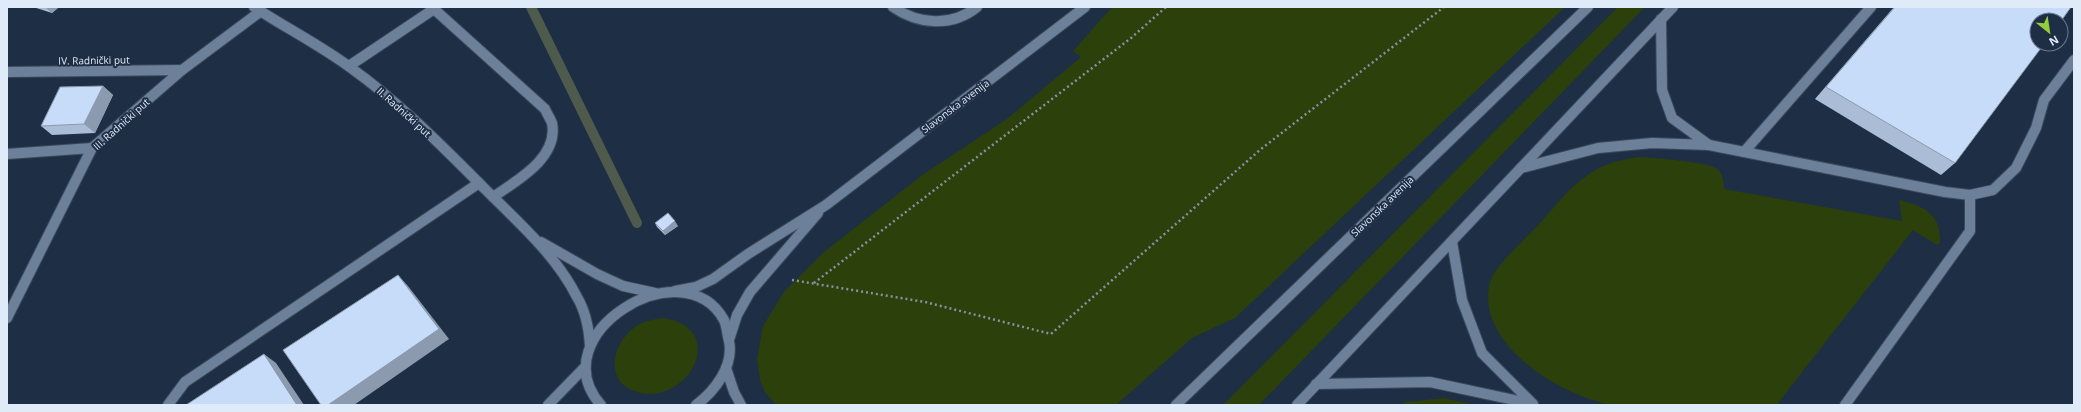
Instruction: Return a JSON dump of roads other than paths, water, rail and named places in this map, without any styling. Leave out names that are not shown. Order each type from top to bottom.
[{"type":"street","points":[[893,7],[904,16],[933,22],[965,16],[977,7]]},
{"type":"street","name":"Slavonska avenija","points":[[656,293],[696,287],[713,279],[748,254],[826,205],[1085,7]]},
{"type":"street","name":"Slavonska avenija","points":[[1176,405],[1588,7]]},
{"type":"street","points":[[1297,405],[1673,7]]},
{"type":"street","points":[[1744,152],[1871,7]]},
{"type":"street","points":[[349,66],[435,8],[545,109],[552,125],[551,143],[540,162],[493,197]]},
{"type":"street","name":"II. Radnički put","points":[[257,9],[349,66],[412,117],[535,239],[573,289],[584,311],[590,329],[590,346]]},
{"type":"street","name":"III. Radnički put","points":[[7,318],[92,148],[182,70],[257,9]]},
{"type":"street","points":[[1661,19],[1662,90],[1672,118],[1709,146]]},
{"type":"street","points":[[1521,168],[1598,148],[1652,143],[1709,146],[1945,192],[1970,195],[1993,190],[2016,168],[2036,128],[2044,100],[2074,60]]},
{"type":"street","name":"IV. Radnički put","points":[[7,72],[182,70]]},
{"type":"street","points":[[7,154],[92,148]]},
{"type":"street","points":[[168,405],[185,382],[478,183]]},
{"type":"street","points":[[1845,405],[1970,231],[1970,195]]},
{"type":"street","name":"Slavonska avenija","points":[[730,337],[737,315],[750,292],[826,205]]},
{"type":"street","name":"II. Radnički put","points":[[535,239],[597,274],[623,286],[656,293]]},
{"type":"street","points":[[1452,242],[1462,300],[1482,352],[1535,404]]},
{"type":"street","points":[[675,291],[690,294],[704,300],[715,308],[726,325],[730,337],[730,350],[726,368],[715,387],[696,405]]},
{"type":"street","points":[[601,405],[596,400],[588,384],[586,367],[590,346],[602,324],[620,308],[638,298],[656,293]]},
{"type":"street","points":[[548,405],[586,367]]},
{"type":"street","points":[[726,368],[740,405]]},
{"type":"street","points":[[1316,384],[1430,382],[1535,404]]},
{"type":"waterway","points":[[531,7],[637,223]]}]
